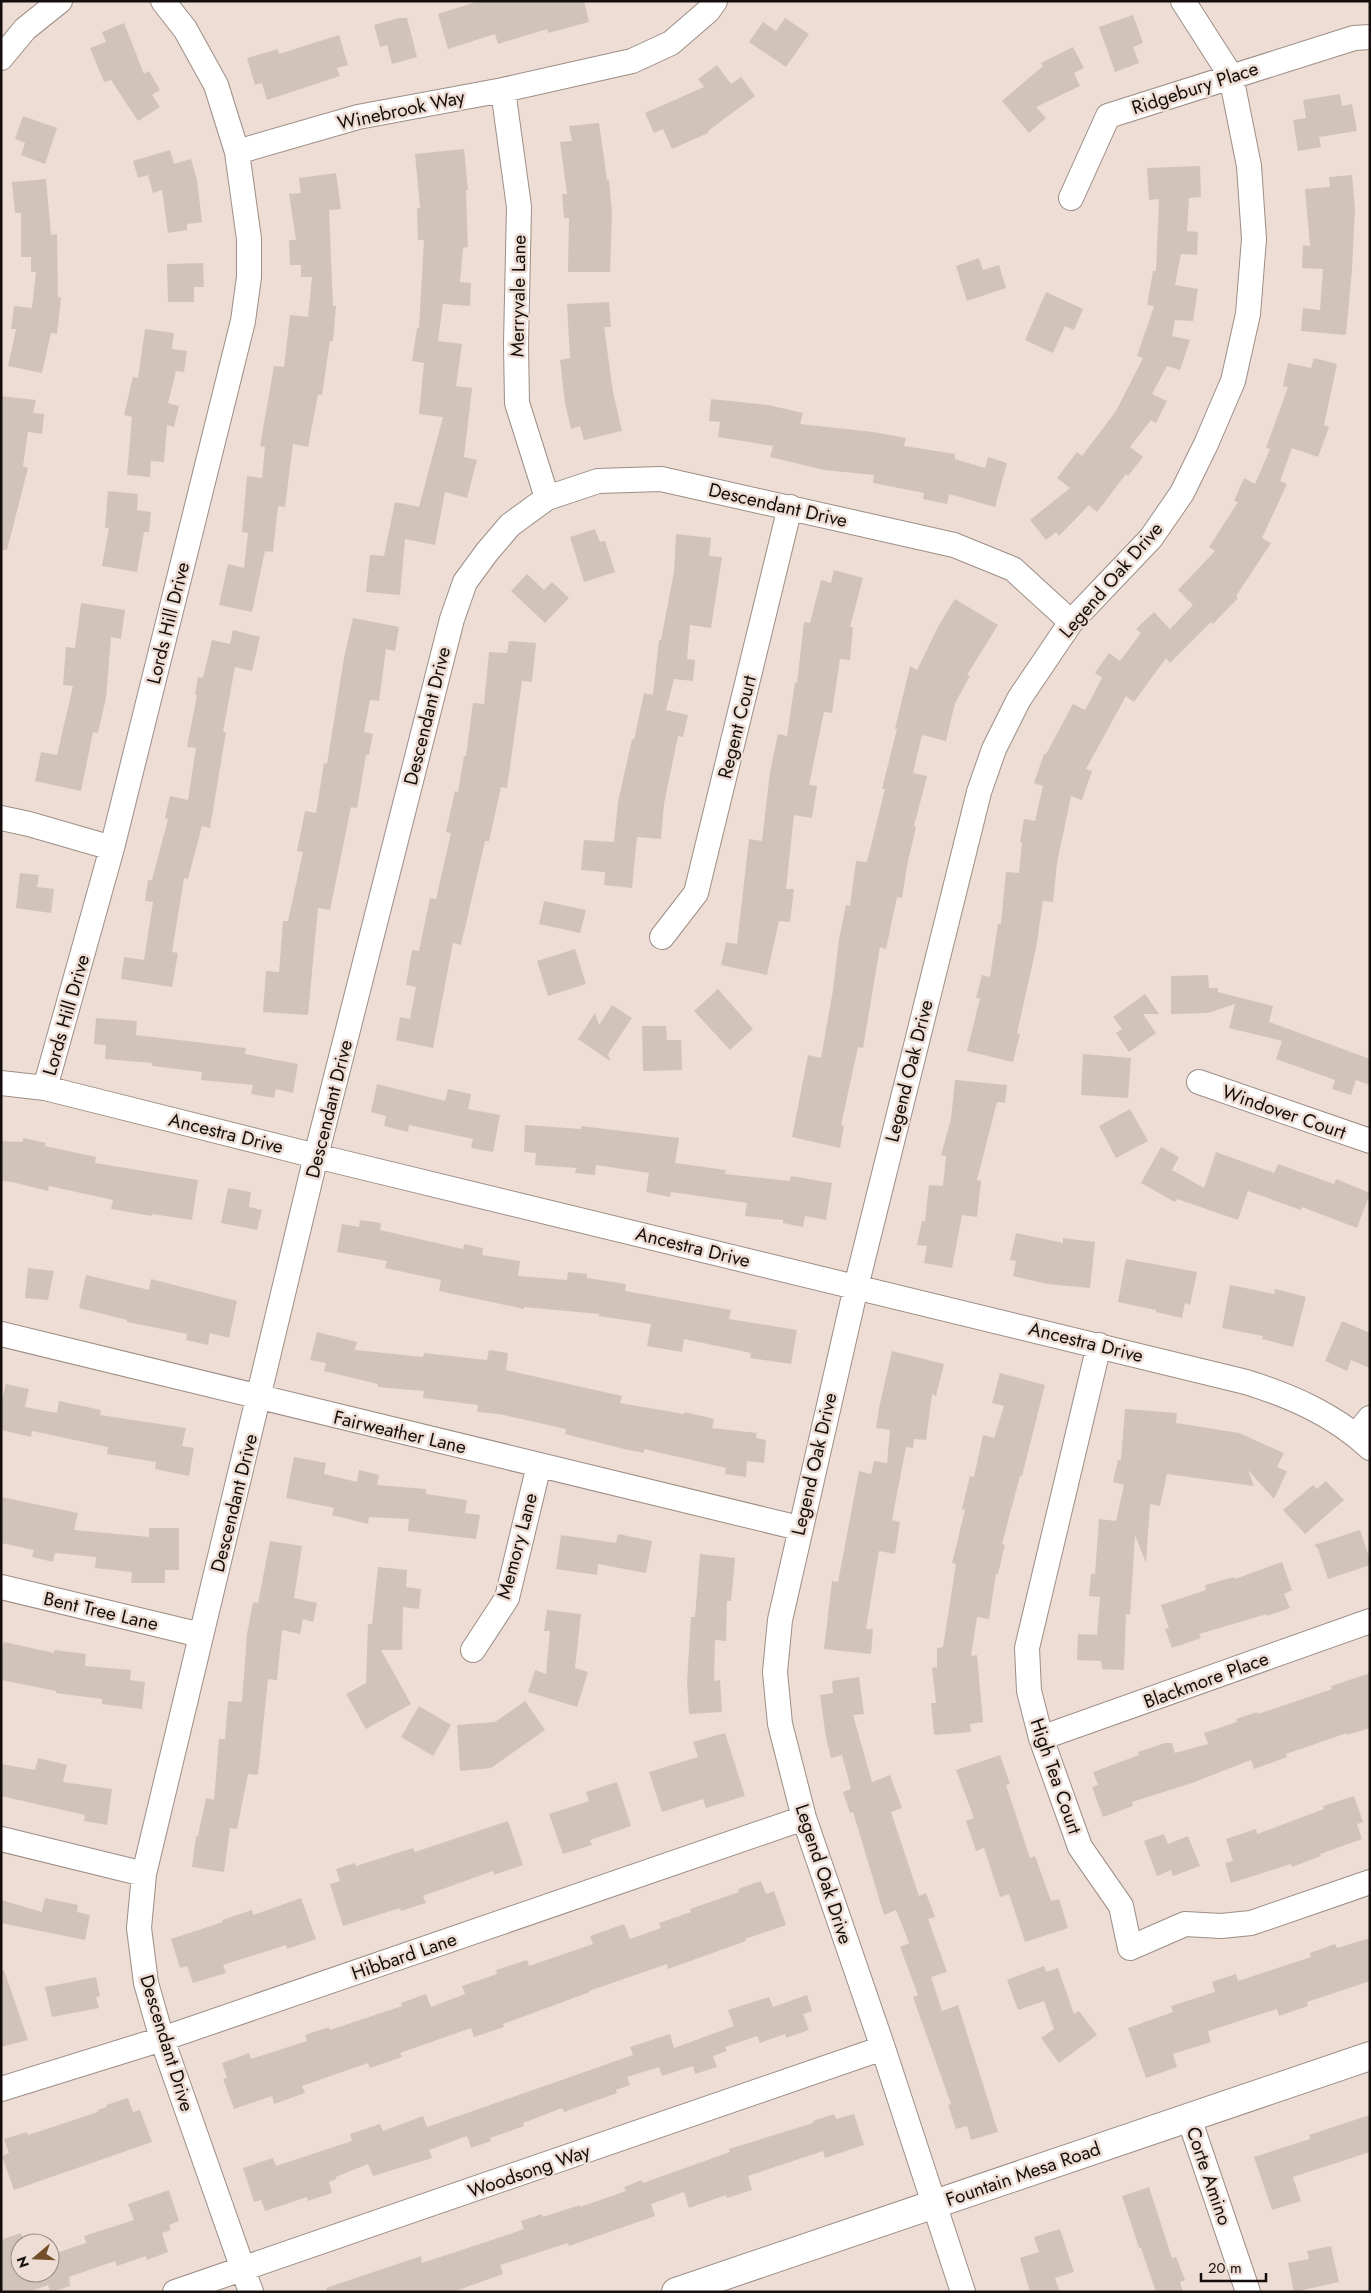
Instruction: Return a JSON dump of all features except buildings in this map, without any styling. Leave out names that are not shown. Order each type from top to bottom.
[{"type":"main road","name":"Fountain Mesa Road","points":[[676,2292],[1370,2056]]},
{"type":"street","points":[[1,58],[25,30],[60,1]]},
{"type":"street","points":[[163,1],[185,29],[216,85],[237,152]]},
{"type":"street","name":"Winebrook Way","points":[[237,152],[358,117],[503,90],[632,61],[671,42],[708,11],[715,1]]},
{"type":"street","name":"Legend Oak Drive","points":[[963,2292],[884,2048],[804,1818],[780,1724],[775,1672],[780,1620],[799,1528],[856,1287],[979,792],[994,749],[1018,699],[1071,622],[1150,538],[1182,493],[1206,444],[1232,381],[1248,314],[1254,239],[1249,166],[1231,76],[1183,1]]},
{"type":"street","name":"Ridgebury Place","points":[[1071,198],[1108,116],[1354,38],[1370,37]]},
{"type":"street","name":"Merryvale Lane","points":[[503,90],[519,207],[516,344],[517,403],[547,498]]},
{"type":"street","name":"Lords Hill Drive","points":[[45,1088],[112,848],[243,321],[249,277],[249,239],[237,152]]},
{"type":"street","name":"Descendant Drive","points":[[251,2292],[162,2039],[146,1983],[139,1928],[144,1874],[260,1398],[316,1156],[450,628],[465,582],[486,552],[510,525],[547,498],[598,481],[661,479],[954,545],[1013,569],[1071,622]]},
{"type":"street","name":"Regent Court","points":[[662,937],[696,893],[790,507]]},
{"type":"street","points":[[1,818],[29,824],[112,848]]},
{"type":"street","name":"Windover Court","points":[[1199,1082],[1370,1141]]},
{"type":"street","name":"Ancestra Drive","points":[[1,1083],[45,1088],[316,1156],[1099,1345],[1282,1393],[1365,1434]]},
{"type":"street","name":"Fairweather Lane","points":[[1,1334],[799,1528]]},
{"type":"street","name":"High Tea Court","points":[[1099,1345],[1027,1648],[1029,1691],[1041,1738],[1080,1848],[1121,1906],[1130,1948],[1185,1924],[1221,1926],[1251,1923],[1370,1882]]},
{"type":"street","name":"Memory Lane","points":[[473,1650],[507,1598],[539,1465]]},
{"type":"street","name":"Bent Tree Lane","points":[[1,1587],[202,1634]]},
{"type":"street","name":"Blackmore Place","points":[[1041,1738],[1370,1621]]},
{"type":"street","name":"Hibbard Lane","points":[[1,2089],[162,2039],[804,1818]]},
{"type":"street","points":[[1,1840],[144,1874]]},
{"type":"street","name":"Woodsong Way","points":[[175,2292],[884,2048]]},
{"type":"street","name":"Corte Amino","points":[[1189,2118],[1248,2292]]}]
